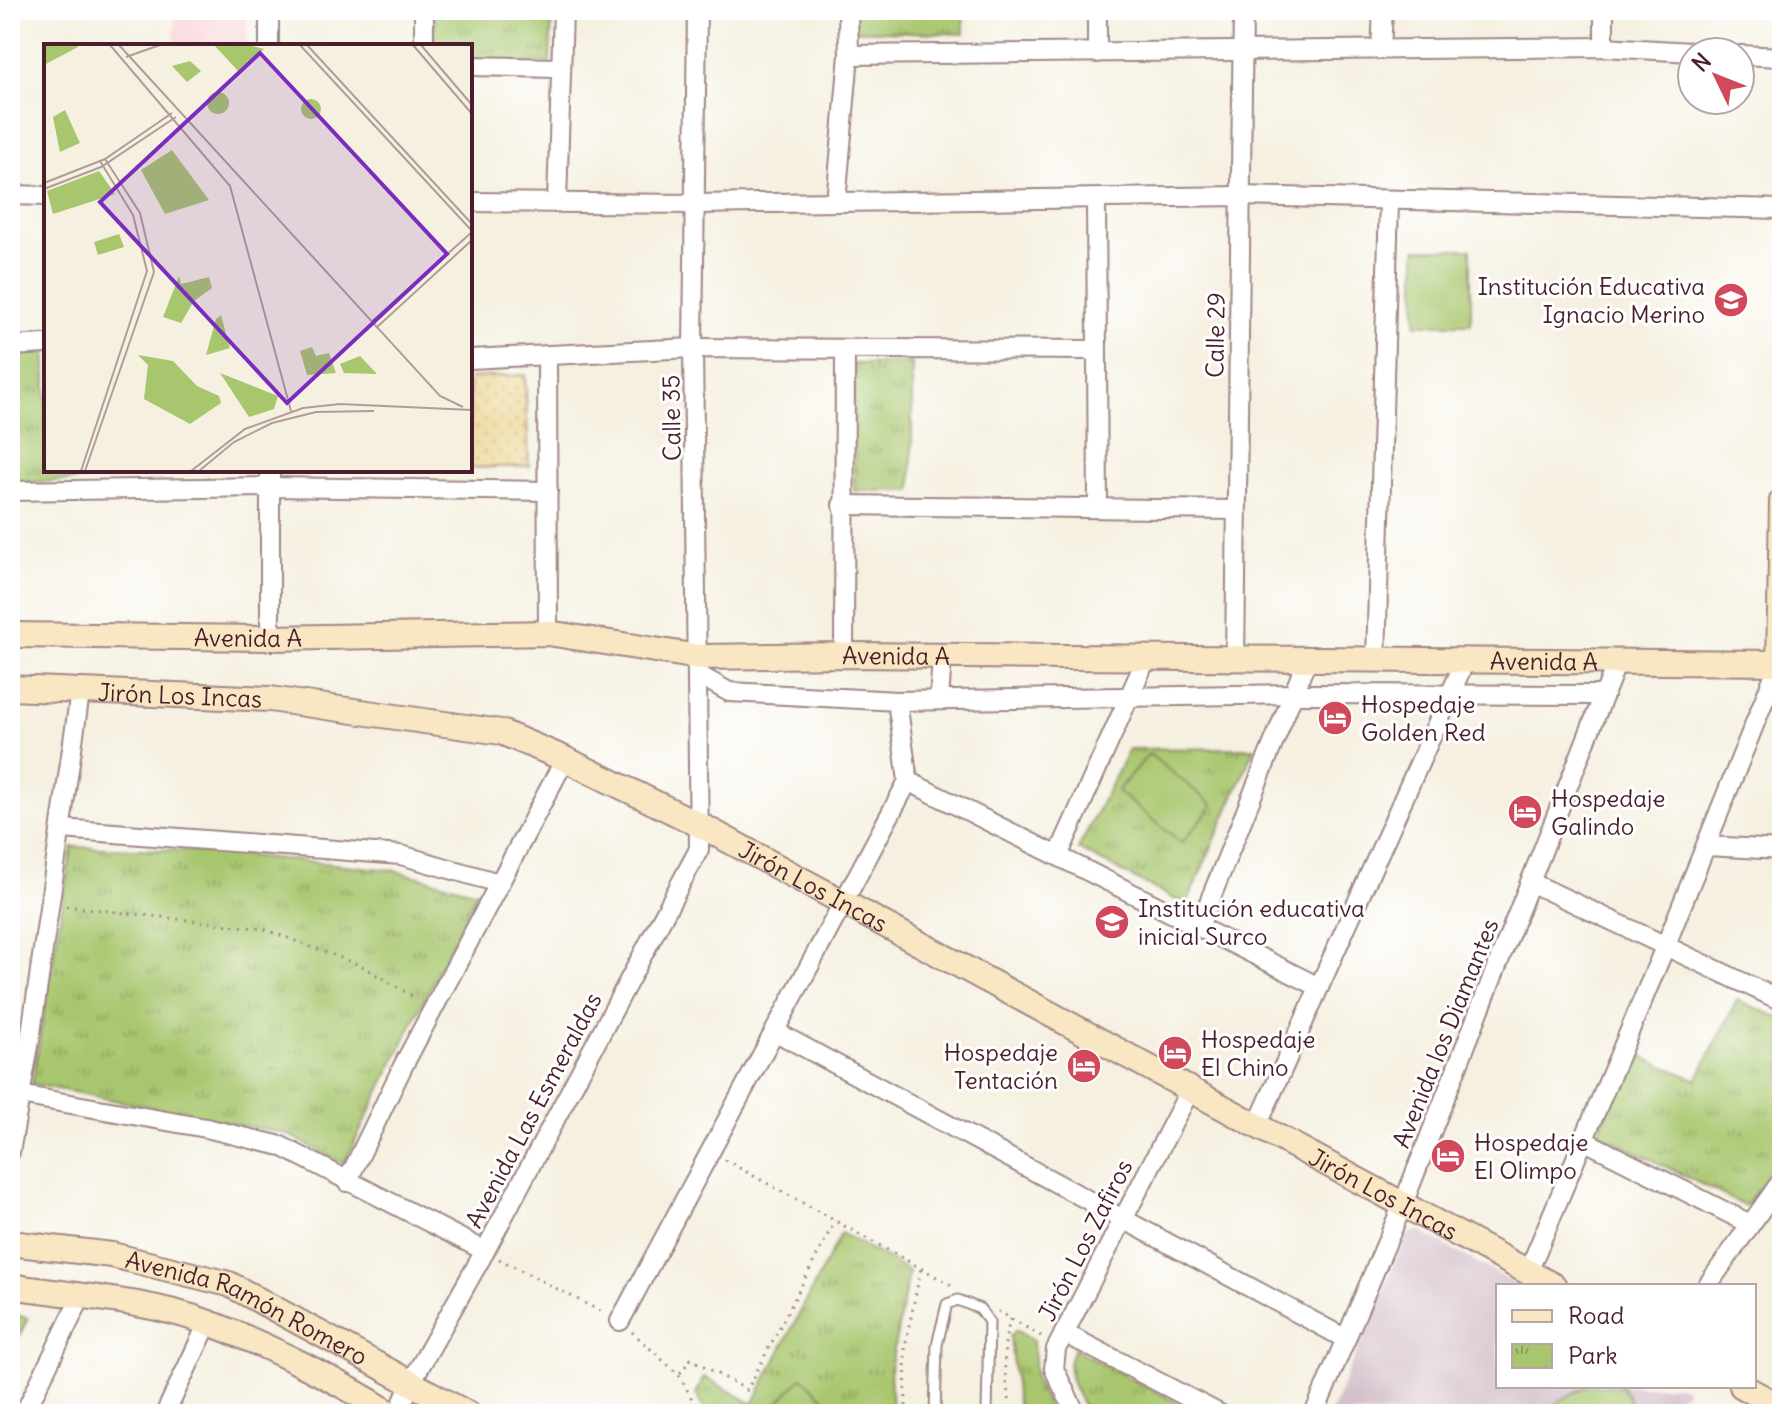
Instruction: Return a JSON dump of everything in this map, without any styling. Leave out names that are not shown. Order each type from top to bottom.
[{"type":"street","points":[[269,10],[269,44]]},
{"type":"street","points":[[424,10],[424,44]]},
{"type":"street","points":[[557,203],[563,10]]},
{"type":"street","name":"Calle 35","points":[[697,10],[693,348],[700,825]]},
{"type":"street","points":[[836,202],[849,55],[848,10]]},
{"type":"street","points":[[1097,10],[1097,53]]},
{"type":"street","name":"Calle 29","points":[[1235,660],[1243,10]]},
{"type":"street","points":[[1381,50],[1383,10]]},
{"type":"street","points":[[1604,10],[1604,47]]},
{"type":"street","points":[[849,55],[1604,47],[1676,51]]},
{"type":"street","points":[[1756,56],[1782,57]]},
{"type":"street","points":[[472,66],[559,68]]},
{"type":"street","points":[[10,195],[44,196]]},
{"type":"street","points":[[472,202],[695,204],[1240,196],[1782,209]]},
{"type":"street","points":[[1096,199],[1098,508]]},
{"type":"street","points":[[1376,661],[1389,201]]},
{"type":"street","points":[[10,346],[44,344]]},
{"type":"street","points":[[472,359],[547,358],[693,348],[1096,350]]},
{"type":"street","points":[[844,655],[842,505],[845,349]]},
{"type":"street","points":[[547,358],[548,633]]},
{"type":"street","points":[[416,489],[417,472]]},
{"type":"street","points":[[10,491],[127,480],[270,478],[416,489],[548,491]]},
{"type":"street","points":[[270,478],[270,638]]},
{"type":"street","points":[[1528,1272],[1778,674],[1782,501]]},
{"type":"street","points":[[842,505],[1236,510]]},
{"type":"street","name":"Avenida A","points":[[10,635],[270,638],[548,633],[699,666],[844,655],[1617,662],[1778,674]]},
{"type":"street","points":[[939,700],[942,658]]},
{"type":"street","points":[[1058,856],[1146,659]]},
{"type":"street","points":[[1199,927],[1307,660]]},
{"type":"street","points":[[1257,1126],[1465,661]]},
{"type":"street","points":[[1617,662],[1528,889],[1782,1001]]},
{"type":"street","points":[[699,666],[729,692],[897,701],[1293,694],[1604,695]]},
{"type":"street","name":"Jirón Los Incas","points":[[10,688],[270,699],[501,732],[565,759],[700,825],[844,906],[1257,1126],[1406,1196],[1550,1284]]},
{"type":"street","points":[[11,1146],[62,829],[80,693]]},
{"type":"street","points":[[620,1321],[908,781],[897,701]]},
{"type":"street","points":[[347,1182],[433,1008],[565,759]]},
{"type":"street","points":[[908,781],[1319,987]]},
{"type":"street","name":"Avenida Las Esmeraldas","points":[[398,1414],[410,1384],[485,1251],[699,849],[700,825]]},
{"type":"street","points":[[62,829],[401,855],[499,883]]},
{"type":"street","points":[[1706,846],[1782,850]]},
{"type":"street","name":"Avenida los Diamantes","points":[[1406,1196],[1528,889]]},
{"type":"street","points":[[776,1032],[1346,1339]]},
{"type":"street","name":"Jirón Los Zafiros","points":[[1076,1414],[1054,1369],[1056,1349],[1190,1090]]},
{"type":"street","points":[[20,1095],[281,1146],[485,1251]]},
{"type":"street","points":[[1583,1140],[1750,1224]]},
{"type":"street","points":[[1708,1284],[1782,1180]]},
{"type":"street","points":[[1314,1414],[1406,1196]]},
{"type":"street","name":"Avenida Ramón Romero","points":[[10,1243],[112,1255],[229,1284],[468,1414]]},
{"type":"street","name":"Avenida Ramón Romero","points":[[10,1286],[208,1323],[360,1395],[391,1414]]},
{"type":"street","points":[[24,1414],[81,1297]]},
{"type":"street","points":[[165,1414],[208,1323]]},
{"type":"street","points":[[1064,1333],[1220,1414]]},
{"type":"street","points":[[1746,1388],[1782,1408]]},
{"type":"lane","points":[[935,1414],[937,1345],[947,1304],[958,1300],[980,1309],[989,1322],[987,1414]]},
{"type":"path","points":[[50,905],[264,929],[362,966],[433,1008]]},
{"type":"path","points":[[711,1153],[960,1290]]},
{"type":"path","points":[[679,1375],[691,1359],[747,1390],[835,1221]]},
{"type":"path","points":[[906,1414],[905,1346],[921,1268]]},
{"type":"path","points":[[986,1304],[1041,1336]]},
{"type":"path","points":[[1012,1318],[1005,1334],[1006,1379],[1012,1414]]},
{"type":"shaded area","points":[[175,10],[247,10],[247,44],[174,44]]},
{"type":"shaded area","points":[[1419,1231],[1516,1284],[1496,1284],[1496,1388],[1685,1388],[1686,1392],[1645,1414],[1330,1414],[1409,1233]]},
{"type":"sand","points":[[525,375],[529,466],[472,468],[472,378]]},
{"type":"green space","points":[[435,10],[552,10],[550,63],[472,60],[472,44],[434,44]]},
{"type":"green space","points":[[854,10],[963,10],[964,34],[853,30]]},
{"type":"green space","points":[[1416,249],[1471,249],[1471,324],[1416,324]]},
{"type":"green space","points":[[44,350],[44,472],[112,472],[112,479],[10,483],[10,352]]},
{"type":"green space","points":[[912,363],[912,491],[854,491],[854,364]]},
{"type":"green space","points":[[1255,748],[1186,905],[1078,849],[1129,749]]},
{"type":"green space","points":[[1149,754],[1213,805],[1182,843],[1117,791]]},
{"type":"green space","points":[[72,847],[203,851],[392,870],[477,892],[344,1164],[287,1134],[32,1084]]},
{"type":"green space","points":[[1737,1000],[1782,1019],[1782,1161],[1745,1206],[1598,1133],[1633,1053],[1697,1080]]},
{"type":"green space","points":[[841,1233],[909,1271],[890,1369],[892,1414],[707,1414],[696,1394],[704,1377],[753,1404]]},
{"type":"green space","points":[[10,1314],[28,1318],[10,1355]]},
{"type":"green space","points":[[1016,1330],[1033,1341],[1035,1379],[1052,1414],[1018,1414],[1010,1336]]},
{"type":"green space","points":[[1074,1349],[1199,1414],[1088,1414],[1070,1374],[1070,1358]]},
{"type":"green space","points":[[802,1377],[841,1414],[768,1414]]},
{"type":"green space","points":[[1583,1388],[1623,1388],[1632,1405],[1616,1414],[1558,1414],[1553,1405]]},
{"type":"place","name":"Institución Educativa Ignacio Merino","points":[[1731,300]]},
{"type":"place","name":"Hospedaje Golden Red","points":[[1335,718]]},
{"type":"place","name":"Hospedaje Galindo","points":[[1525,812]]},
{"type":"place","name":"Institución educativa inicial Surco","points":[[1112,922]]},
{"type":"place","name":"Hospedaje El Chino","points":[[1175,1053]]},
{"type":"place","name":"Hospedaje Tentación","points":[[1084,1066]]},
{"type":"place","name":"Hospedaje El Olimpo","points":[[1448,1156]]}]
